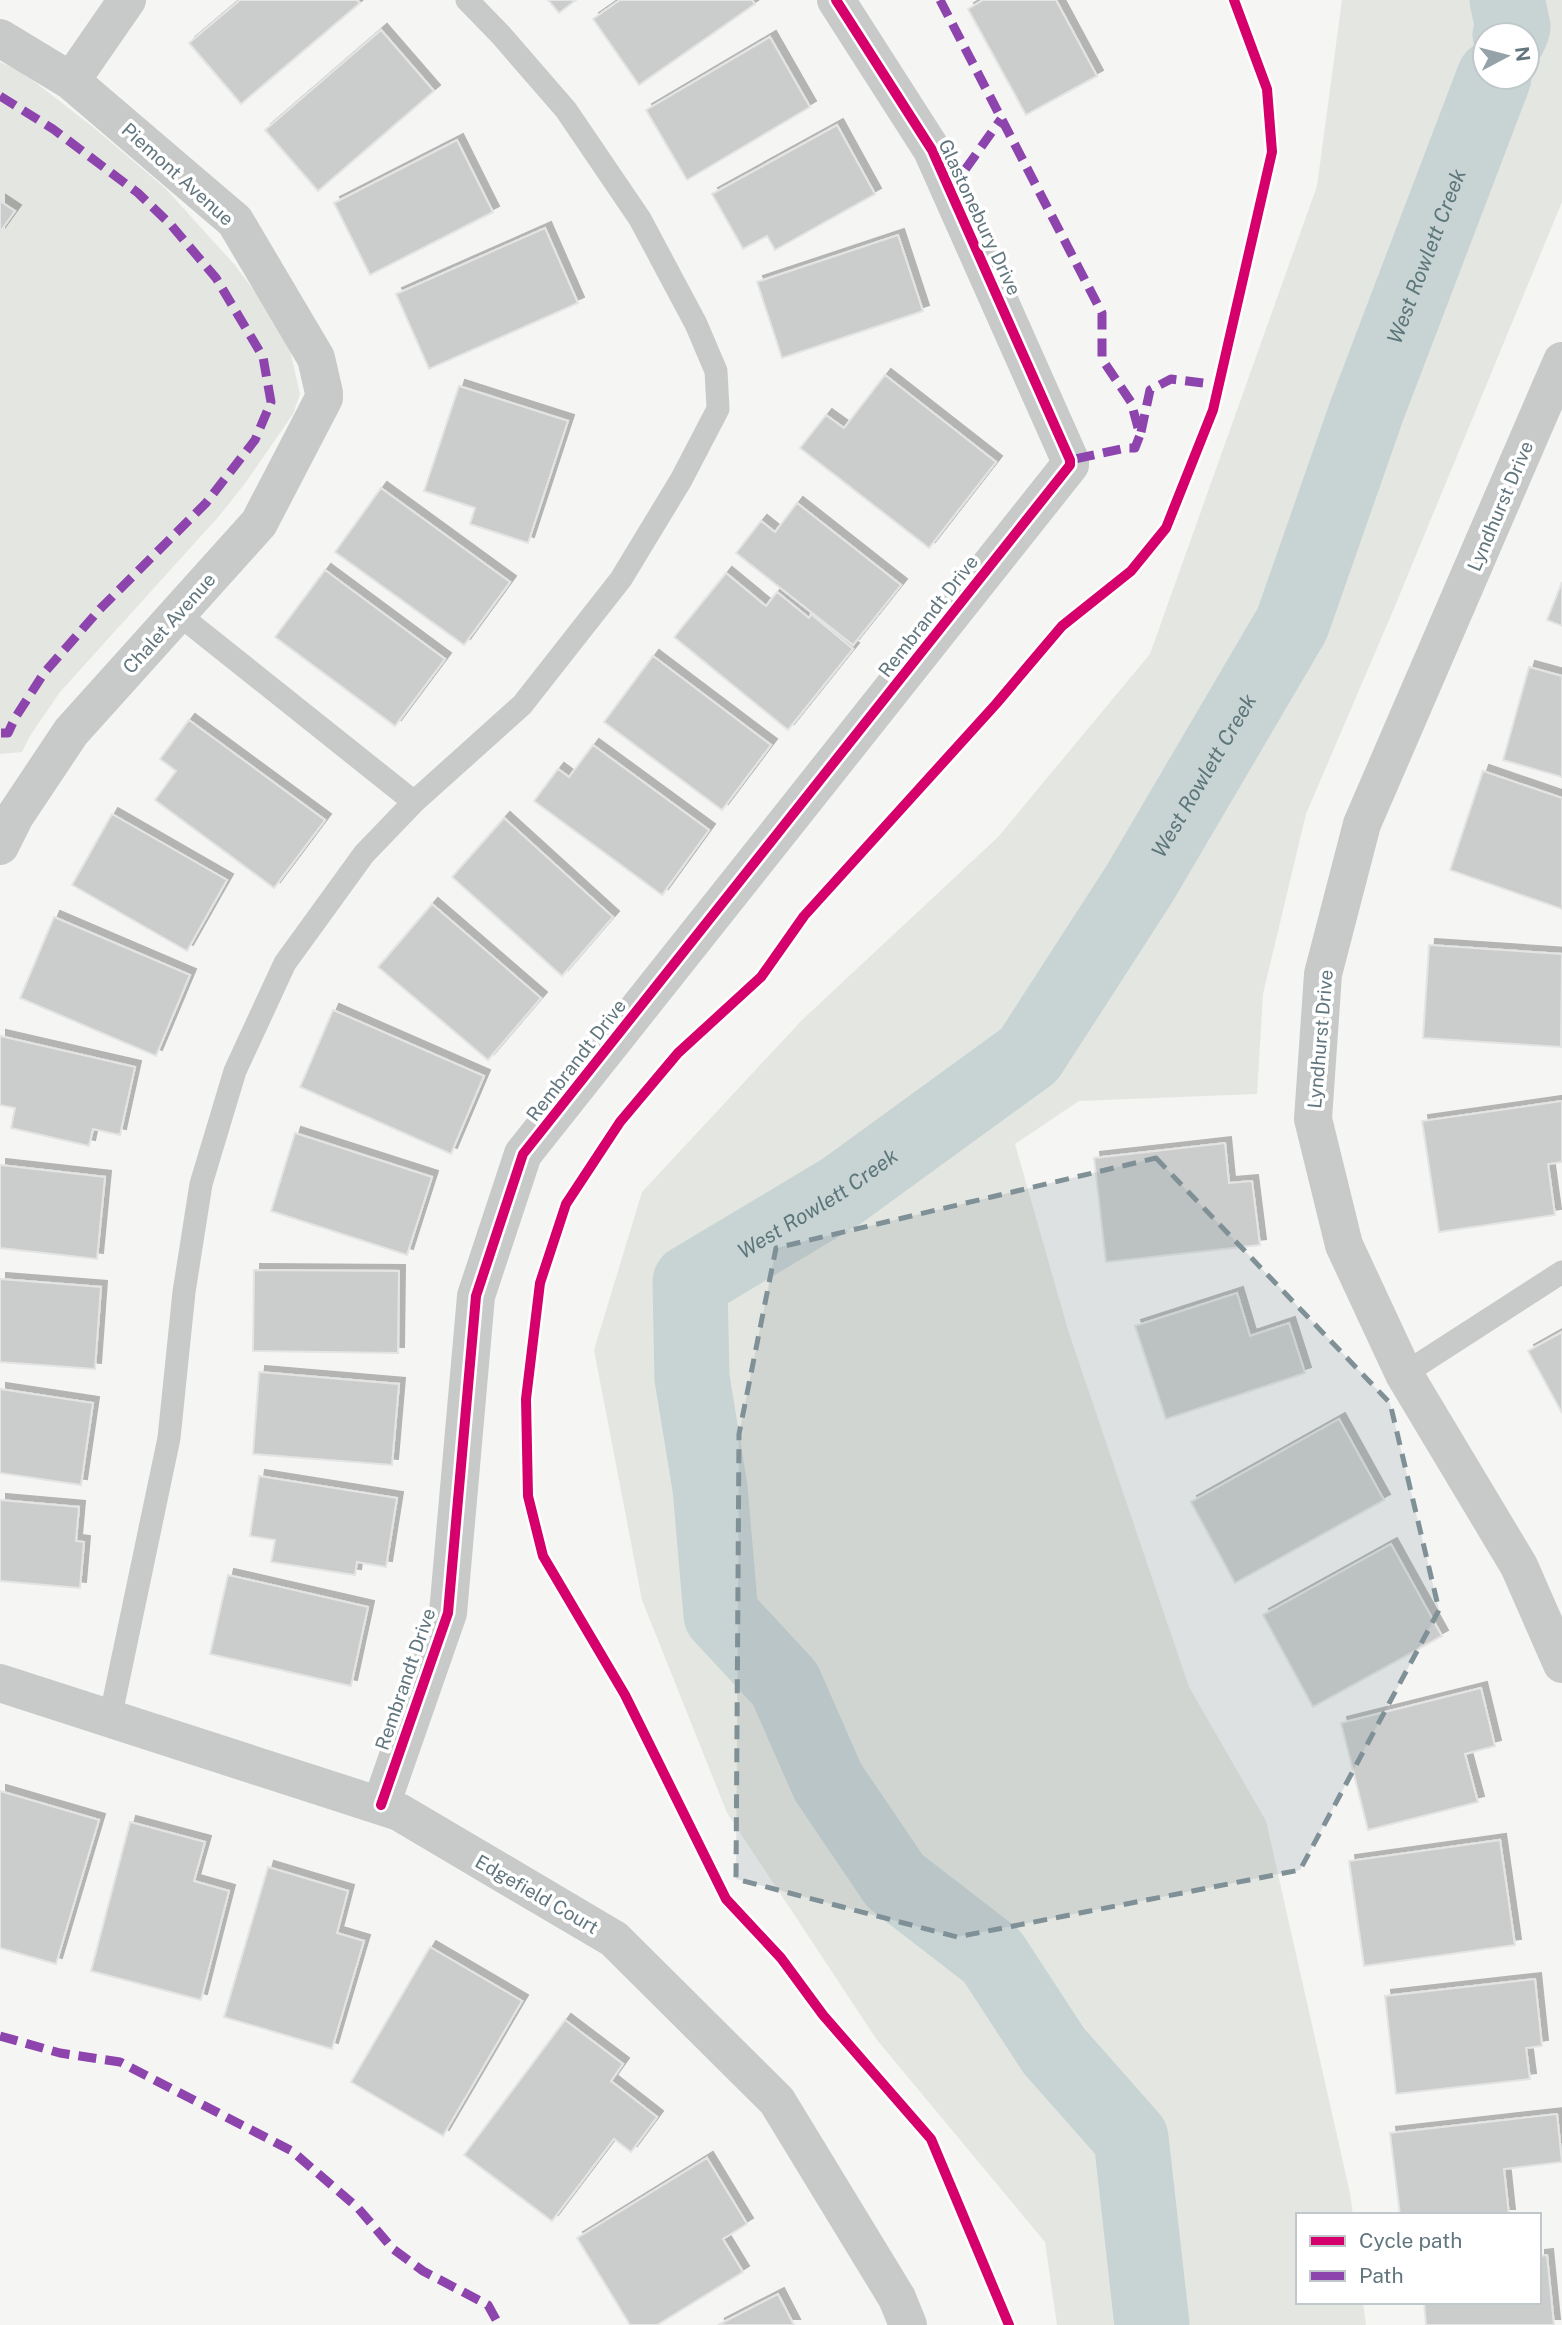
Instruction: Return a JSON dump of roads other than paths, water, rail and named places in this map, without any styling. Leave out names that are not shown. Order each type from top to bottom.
[{"type":"street","points":[[71,81],[127,0]]},
{"type":"street","name":"Glastonebury Drive","points":[[836,0],[932,150],[1070,460]]},
{"type":"street","name":"Piemont Avenue","points":[[0,38],[71,81],[235,221],[316,358],[324,393]]},
{"type":"street","name":"Lyndhurst Drive","points":[[1562,361],[1362,824],[1323,974],[1313,1119],[1344,1245],[1404,1374],[1519,1566],[1562,1664]]},
{"type":"street","name":"Chalet Avenue","points":[[5,822],[71,732],[258,523],[324,398],[324,393]]},
{"type":"street","name":"Rembrandt Drive","points":[[381,1805],[448,1613],[476,1296],[523,1154],[1070,465],[1070,460]]},
{"type":"street","name":"Edgefield Court","points":[[0,1683],[398,1812],[614,1939],[777,2101],[897,2298],[908,2325]]},
{"type":"lane","points":[[110,1719],[169,1438],[184,1292],[201,1184],[235,1071],[285,964],[364,854],[414,802],[522,705],[621,579],[681,480],[718,410],[716,371],[696,324],[640,219],[566,110],[467,0]]},
{"type":"lane","points":[[177,613],[414,802]]},
{"type":"lane","points":[[1404,1374],[1562,1272]]},
{"type":"waterway","name":"West Rowlett Creek","points":[[1507,0],[1512,21]]},
{"type":"waterway","name":"West Rowlett Creek","points":[[1152,2325],[1131,2138],[1054,2051],[992,1956],[895,1881],[828,1782],[785,1684],[721,1615],[710,1488],[692,1378],[690,1282],[842,1191],[1029,1055],[1140,883],[1292,624],[1367,410],[1489,91]]}]
